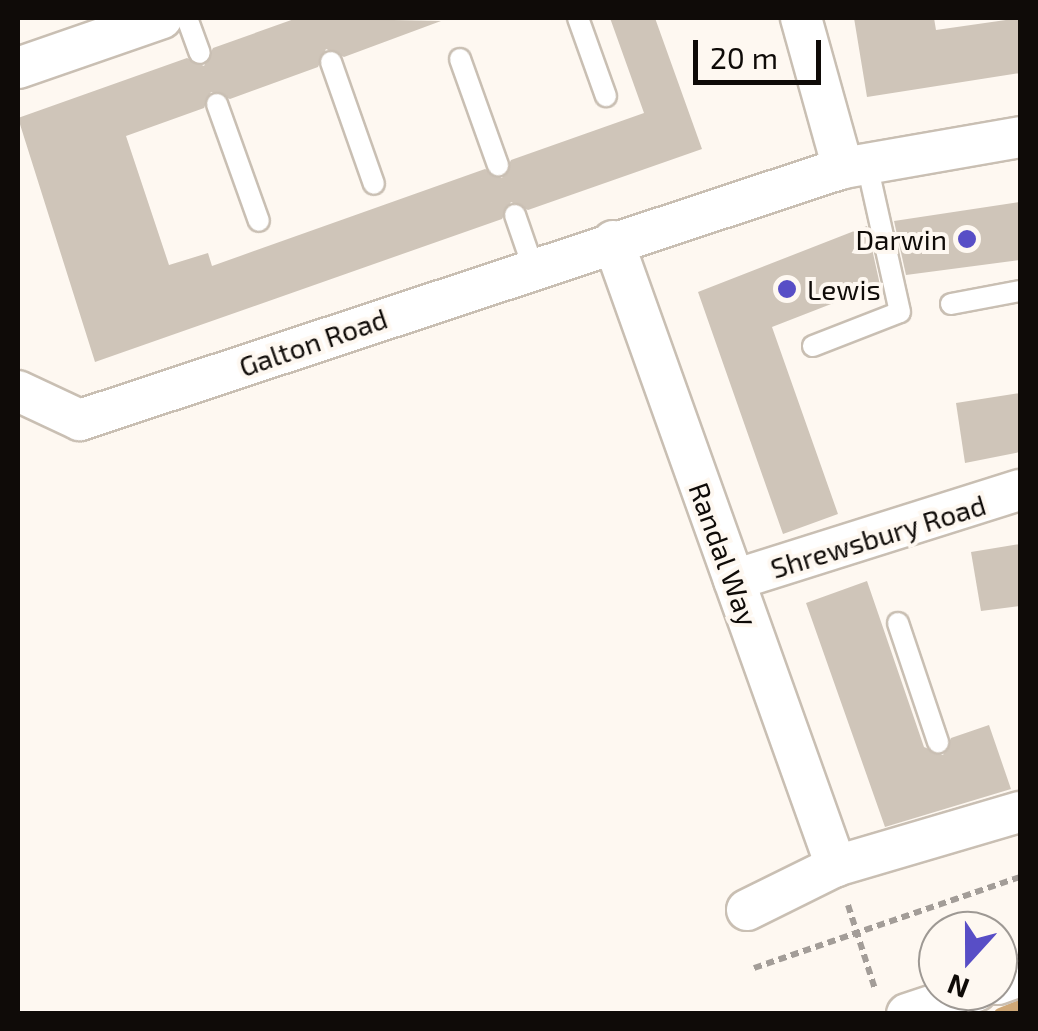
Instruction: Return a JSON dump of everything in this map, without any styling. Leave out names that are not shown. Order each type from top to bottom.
[{"type":"street","points":[[18,68],[162,18]]},
{"type":"street","points":[[801,18],[855,166]]},
{"type":"street","name":"Galton Road","points":[[18,391],[80,420],[612,241],[855,166],[1020,137]]},
{"type":"street","name":"Randal Way","points":[[612,241],[836,866]]},
{"type":"street","name":"Shrewsbury Road","points":[[734,580],[1020,490]]},
{"type":"street","points":[[747,910],[836,866],[963,817],[1020,812]]},
{"type":"street","points":[[892,1006],[918,1001]]},
{"type":"lane","points":[[187,18],[200,53]]},
{"type":"lane","points":[[578,18],[606,96]]},
{"type":"lane","points":[[460,59],[498,164]]},
{"type":"lane","points":[[331,62],[374,184]]},
{"type":"lane","points":[[218,104],[259,221]]},
{"type":"lane","points":[[813,346],[900,312],[855,166]]},
{"type":"lane","points":[[515,215],[533,267]]},
{"type":"lane","points":[[951,304],[1020,291]]},
{"type":"lane","points":[[898,622],[938,742]]},
{"type":"path","points":[[754,968],[1020,878]]},
{"type":"path","points":[[858,935],[892,1006]]},
{"type":"building","points":[[297,18],[441,21],[344,57],[326,49],[318,67],[230,99],[211,92],[204,108],[126,136],[169,265],[208,253],[212,266],[485,169],[502,178],[511,160],[644,113],[610,18],[655,18],[702,149],[528,210],[511,202],[502,219],[95,362],[18,118],[187,58],[204,66],[213,48]]},
{"type":"building","points":[[854,18],[934,18],[936,30],[1020,18],[1020,73],[867,97]]},
{"type":"building","name":"Darwin","points":[[1020,202],[1020,260],[906,275],[894,221]]},
{"type":"building","points":[[867,226],[880,285],[772,327],[838,514],[783,534],[698,292]]},
{"type":"building","points":[[1020,393],[1020,452],[965,463],[956,403]]},
{"type":"building","points":[[1020,544],[1020,606],[981,611],[971,552]]},
{"type":"building","points":[[867,581],[924,747],[943,755],[951,738],[989,725],[1011,789],[885,827],[806,603]]},
{"type":"waterway","points":[[1000,1014],[1020,1006]]},
{"type":"place","name":"Darwin","points":[[967,239]]},
{"type":"place","name":"Lewis","points":[[787,289]]}]
